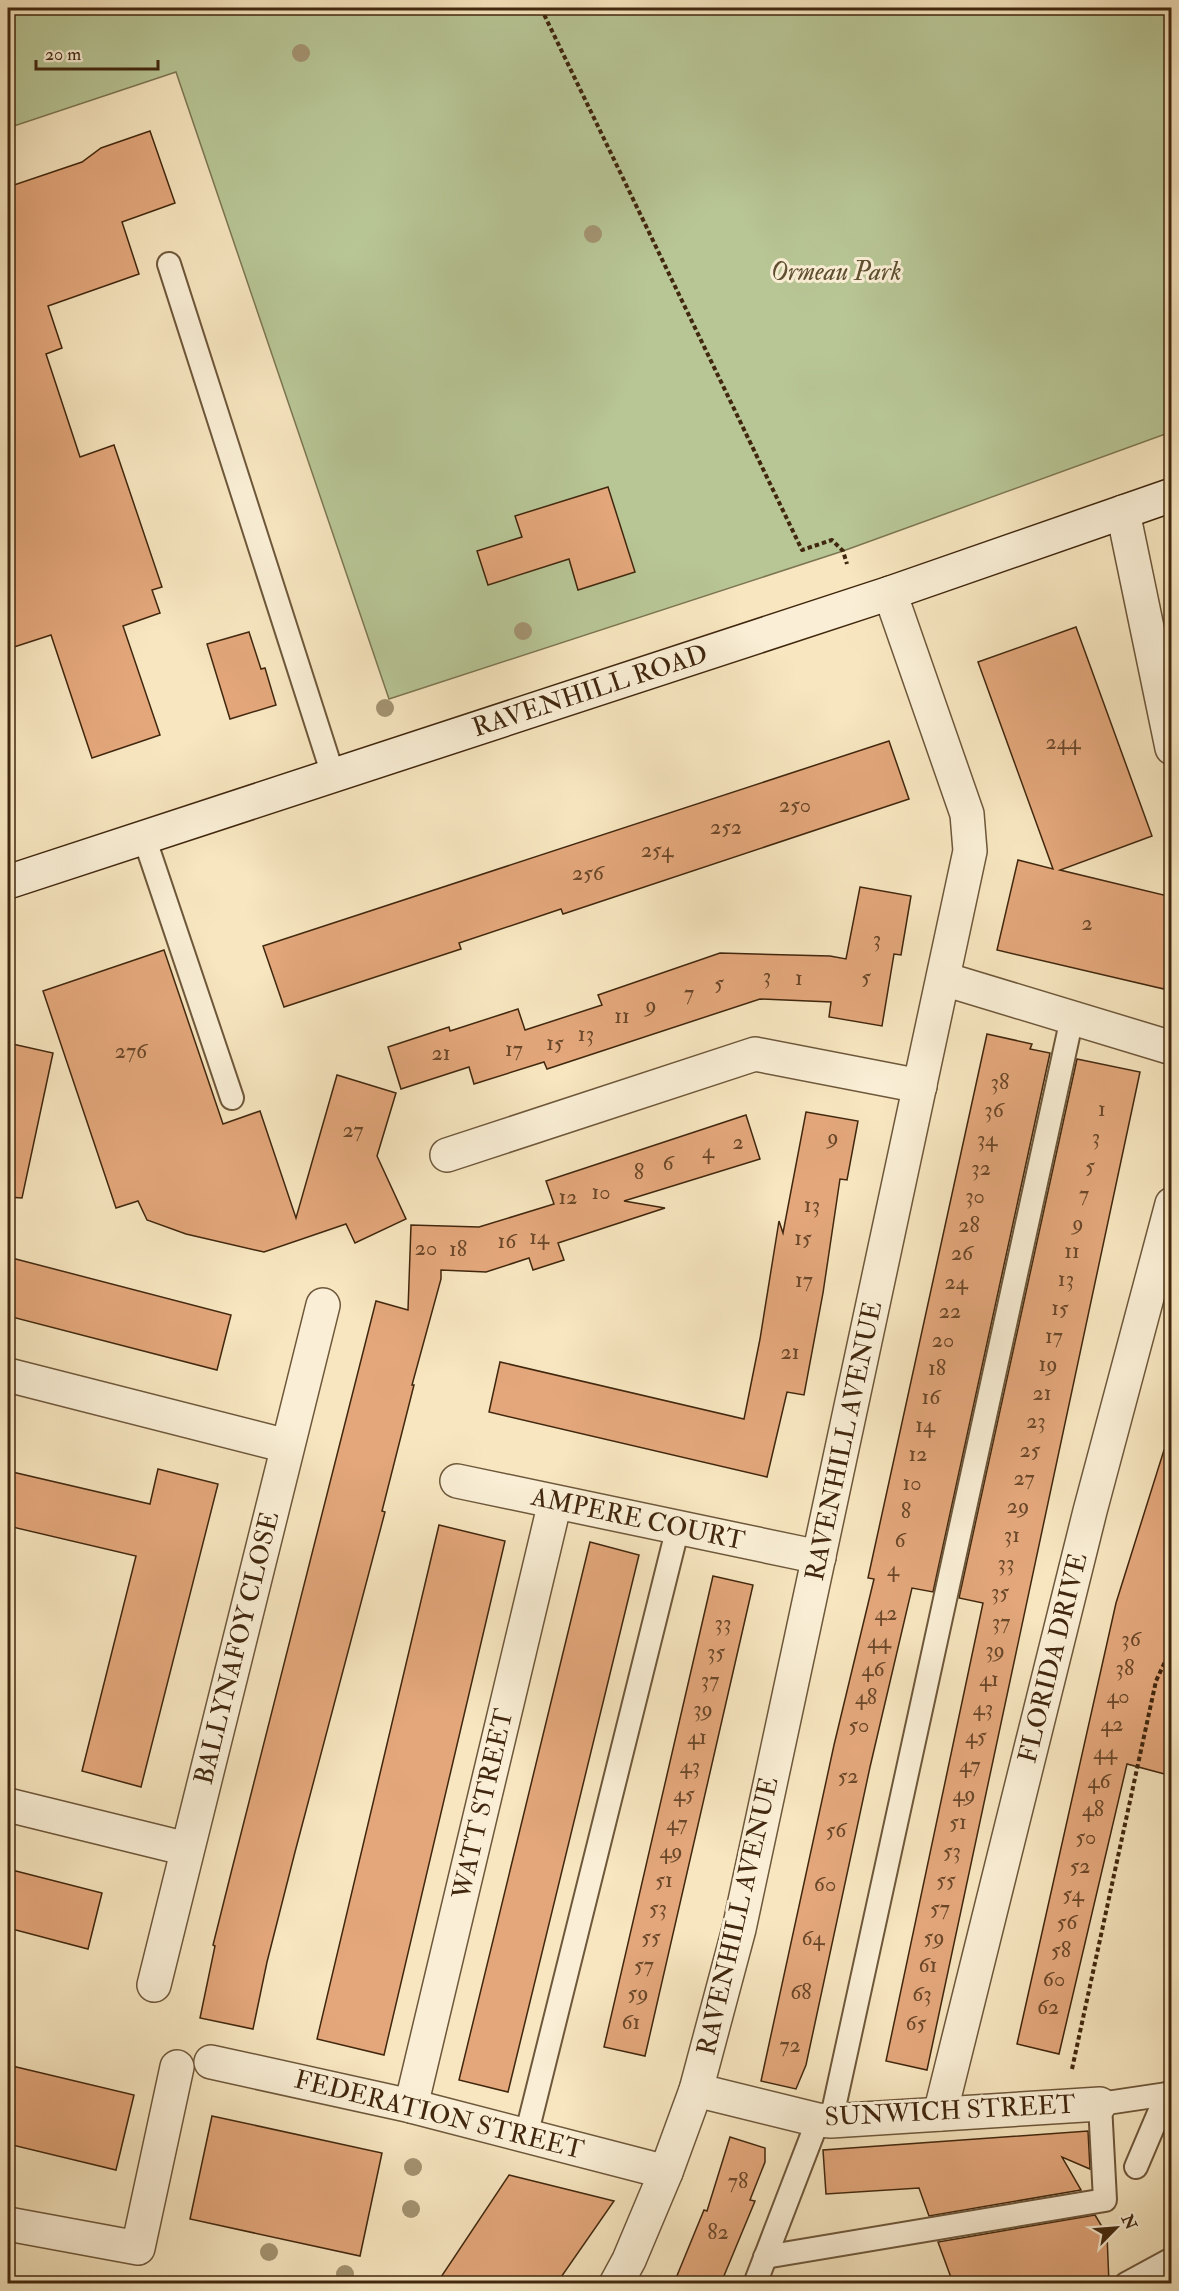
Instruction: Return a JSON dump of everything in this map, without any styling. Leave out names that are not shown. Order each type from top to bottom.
[{"type":"street","name":"RAVENHILL ROAD","points":[[8,882],[890,593],[1172,495]]},
{"type":"street","points":[[1123,512],[1165,685],[1172,748]]},
{"type":"street","name":"RAVENHILL AVENUE","points":[[616,2283],[629,2260],[666,2172],[696,2090],[739,1929],[944,979],[969,851],[967,814],[890,593]]},
{"type":"street","points":[[944,979],[1172,1048]]},
{"type":"street","points":[[447,1155],[755,1054],[920,1086]]},
{"type":"street","name":"FLORIDA DRIVE","points":[[940,2114],[1090,1511],[1172,1204]]},
{"type":"street","name":"BALLYNAFOY CLOSE","points":[[154,1985],[323,1305]]},
{"type":"street","points":[[8,1375],[287,1446]]},
{"type":"street","name":"AMPERE COURT","points":[[457,1481],[819,1557]]},
{"type":"street","name":"WATT STREET","points":[[411,2106],[555,1502]]},
{"type":"street","points":[[8,1805],[187,1849]]},
{"type":"street","name":"FEDERATION STREET","points":[[211,2062],[411,2106],[666,2172]]},
{"type":"street","points":[[8,2224],[138,2248],[177,2067]]},
{"type":"street","name":"SUNWICH STREET","points":[[696,2090],[824,2120],[1085,2104]]},
{"type":"lane","points":[[169,264],[333,775]]},
{"type":"lane","points":[[144,837],[232,1098]]},
{"type":"lane","points":[[755,2283],[824,2120],[1072,1018]]},
{"type":"lane","points":[[526,2136],[678,1527]]},
{"type":"lane","points":[[765,2257],[1105,2200],[1085,2104],[1167,2094],[1136,2167]]},
{"type":"lane","points":[[1126,2283],[1172,2259]]},
{"type":"path","points":[[541,8],[802,550],[832,540],[843,551],[847,564]]},
{"type":"path","points":[[1085,2104],[1072,2068],[1156,1682],[1172,1647]]},
{"type":"green space","name":"Ormeau Park","points":[[8,8],[1171,8],[1171,432],[843,551],[389,699],[176,72],[8,128]]},
{"type":"building","points":[[150,131],[175,203],[122,222],[139,274],[48,306],[62,348],[46,354],[80,457],[114,445],[162,587],[152,590],[160,613],[123,626],[160,735],[92,758],[51,635],[8,649],[8,187],[82,162],[101,148]]},
{"type":"building","points":[[608,487],[635,572],[578,590],[569,559],[488,585],[477,551],[522,537],[515,516]]},
{"type":"building","points":[[1076,627],[1152,836],[1060,870],[1172,897],[1172,956],[1164,989],[997,950],[1018,860],[1053,869],[978,662]]},
{"type":"building","points":[[249,632],[261,669],[265,668],[276,705],[230,719],[207,644]]},
{"type":"building","points":[[889,741],[909,799],[563,914],[561,909],[459,943],[461,949],[284,1007],[263,946]]},
{"type":"building","points":[[860,887],[911,896],[901,955],[894,954],[882,1026],[829,1017],[831,1002],[760,999],[547,1069],[544,1062],[474,1084],[469,1067],[401,1089],[388,1047],[449,1027],[450,1031],[518,1009],[525,1030],[602,1005],[598,995],[720,953],[830,956],[846,959]]},
{"type":"building","points":[[164,950],[223,1124],[260,1111],[296,1218],[337,1075],[396,1093],[377,1156],[406,1219],[355,1243],[346,1224],[264,1252],[186,1234],[147,1220],[138,1201],[116,1208],[43,991]]},
{"type":"building","points":[[987,1034],[1032,1044],[1030,1049],[1050,1053],[933,1592],[912,1588],[870,1767],[806,2065],[796,2089],[761,2081],[834,1745],[874,1579],[868,1578]]},
{"type":"building","points":[[8,1043],[53,1053],[22,1198],[8,1197]]},
{"type":"building","points":[[1077,1059],[1140,1072],[927,2070],[886,2061],[983,1603],[959,1598]]},
{"type":"building","points":[[806,1112],[858,1121],[847,1180],[840,1179],[823,1293],[804,1395],[787,1392],[767,1477],[489,1412],[500,1362],[744,1419],[760,1339],[779,1221],[783,1233]]},
{"type":"building","points":[[746,1115],[760,1159],[624,1201],[665,1208],[558,1243],[564,1260],[533,1270],[529,1258],[486,1272],[441,1270],[441,1279],[412,1385],[414,1385],[382,1511],[385,1512],[295,1852],[267,1962],[253,2029],[200,2018],[215,1946],[213,1945],[376,1301],[408,1310],[411,1225],[479,1227],[554,1204],[546,1181]]},
{"type":"building","points":[[8,1257],[231,1315],[217,1370],[8,1316]]},
{"type":"building","points":[[1164,1450],[1172,1451],[1172,1776],[1127,1764],[1059,2054],[1017,2044],[1116,1603]]},
{"type":"building","points":[[158,1469],[218,1484],[141,1787],[82,1771],[136,1556],[8,1526],[8,1471],[150,1504]]},
{"type":"building","points":[[439,1525],[505,1541],[384,2055],[317,2039]]},
{"type":"building","points":[[590,1542],[639,1555],[508,2092],[459,2080]]},
{"type":"building","points":[[713,1576],[753,1585],[645,2056],[604,2047]]},
{"type":"building","points":[[8,1869],[102,1893],[88,1949],[8,1928]]},
{"type":"building","points":[[8,2065],[134,2095],[116,2170],[8,2144]]},
{"type":"building","points":[[212,2116],[382,2153],[360,2256],[190,2219]]},
{"type":"building","points":[[1088,2131],[1090,2169],[1062,2157],[1081,2190],[929,2216],[919,2188],[826,2194],[823,2150]]},
{"type":"building","points":[[730,2137],[765,2148],[765,2162],[750,2200],[755,2201],[721,2283],[674,2283],[704,2210],[707,2211]]},
{"type":"building","points":[[509,2175],[614,2201],[557,2283],[437,2283]]},
{"type":"building","points":[[1095,2215],[1107,2235],[1109,2283],[953,2283],[938,2242]]}]
